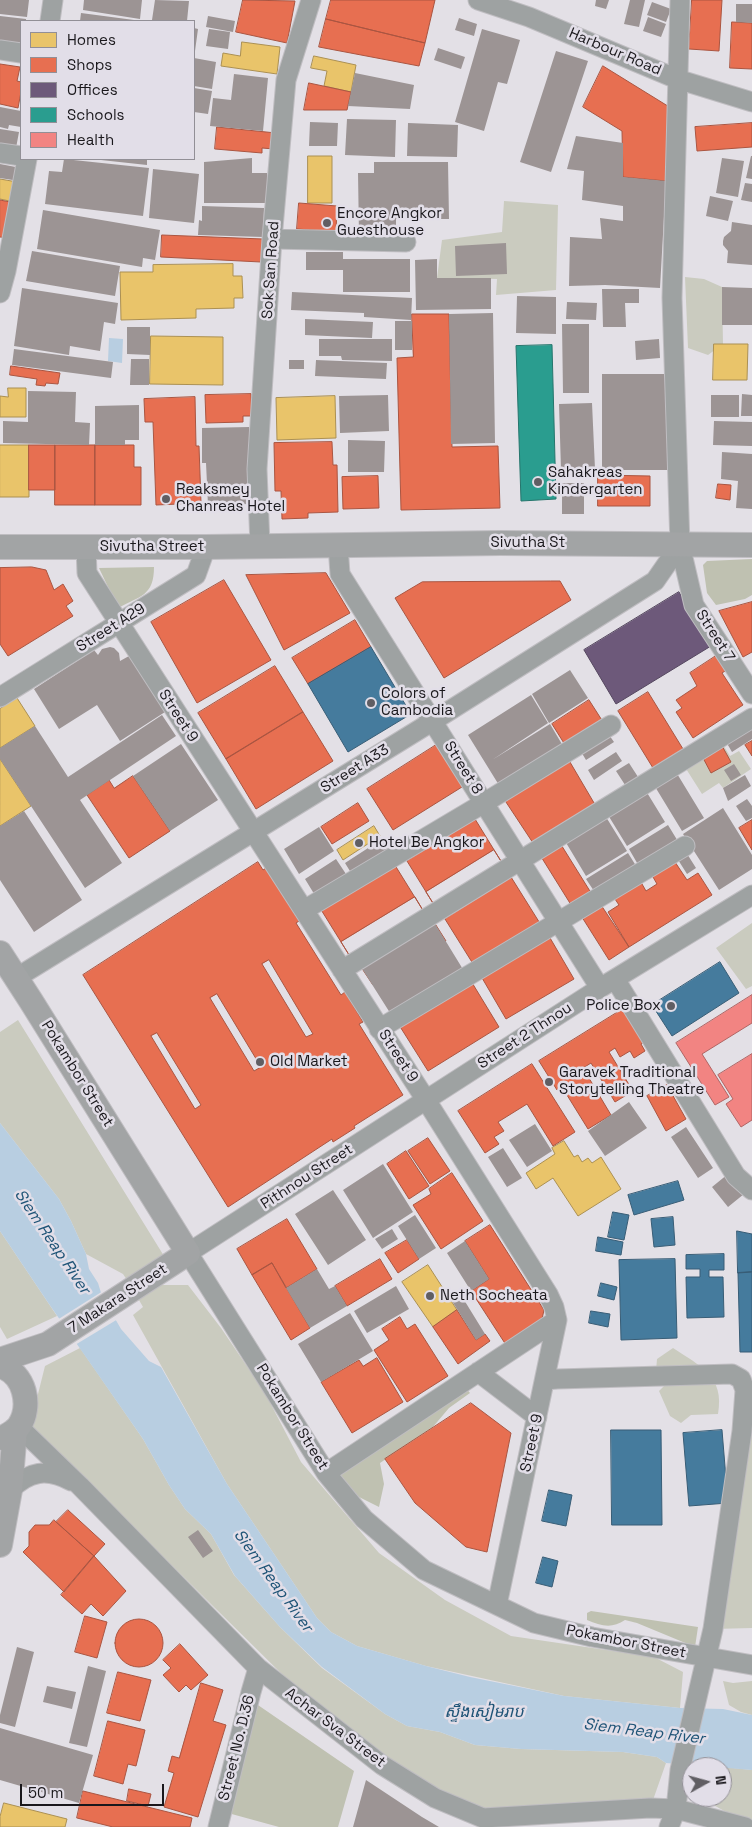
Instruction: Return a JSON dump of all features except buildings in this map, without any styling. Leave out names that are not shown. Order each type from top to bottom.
[{"type":"main road","name":"Sivutha St","points":[[260,545],[501,543],[752,545]]},
{"type":"main road","name":"Sivutha Street","points":[[0,547],[206,547],[260,545]]},
{"type":"main road","name":"Pokambor Street","points":[[0,953],[188,1254]]},
{"type":"main road","name":"7 Makara Street","points":[[0,1360],[55,1339],[188,1254]]},
{"type":"main road","name":"7 Makara Street","points":[[24,1389],[32,1368],[55,1339]]},
{"type":"main road","points":[[0,1366],[16,1376],[24,1389],[26,1402],[24,1414],[11,1432],[10,1490],[0,1545]]},
{"type":"street","points":[[50,20],[53,0]]},
{"type":"street","name":"Sok San Road","points":[[260,545],[258,469],[272,239],[286,80],[311,0]]},
{"type":"street","name":"Harbour Road","points":[[478,0],[531,8],[677,78],[752,102]]},
{"type":"street","name":"Street 7","points":[[680,0],[672,298],[680,545],[694,605],[752,694]]},
{"type":"street","points":[[0,50],[20,53]]},
{"type":"street","points":[[0,153],[20,156]]},
{"type":"street","points":[[0,293],[6,271],[27,160]]},
{"type":"street","points":[[272,239],[406,242]]},
{"type":"street","name":"Street 8","points":[[338,545],[340,574],[558,922],[607,984],[736,1176],[752,1190]]},
{"type":"street","name":"Street A33","points":[[16,978],[433,721],[655,581],[680,545]]},
{"type":"street","name":"Street 9","points":[[86,547],[87,573],[426,1100],[548,1294],[557,1320],[497,1605]]},
{"type":"street","name":"Street A29","points":[[0,697],[196,575],[206,547]]},
{"type":"street","points":[[342,970],[752,718]]},
{"type":"street","points":[[304,910],[484,804],[611,725]]},
{"type":"street","points":[[379,1029],[685,846]]},
{"type":"street","name":"Street 2 Thnou","points":[[426,1100],[607,984],[752,895]]},
{"type":"street","name":"Pithnou Street","points":[[188,1254],[426,1100]]},
{"type":"street","name":"Pokambor Street","points":[[188,1254],[326,1473],[364,1519],[424,1570],[534,1623],[592,1637],[752,1665]]},
{"type":"street","points":[[326,1473],[557,1320]]},
{"type":"street","points":[[478,1372],[538,1417]]},
{"type":"street","points":[[545,1380],[732,1374],[741,1378],[745,1390],[742,1431],[713,1630],[680,1770],[676,1809],[669,1827]]},
{"type":"street","name":"Achar Sva Street","points":[[11,1432],[80,1486],[258,1668],[382,1765],[435,1798],[482,1822],[650,1808],[676,1809],[745,1827]]},
{"type":"street","points":[[10,1490],[20,1480],[33,1474],[48,1473],[80,1486]]},
{"type":"street","name":"Street No. D.36","points":[[218,1827],[258,1668]]},
{"type":"shaded area","points":[[504,201],[558,205],[556,290],[496,295],[497,279],[437,278],[442,240],[502,232]]},
{"type":"shaded area","points":[[685,277],[704,279],[722,287],[723,344],[708,355],[688,348]]},
{"type":"shaded area","points":[[720,740],[730,756],[739,751],[751,769],[723,788],[719,783],[702,794],[683,764]]},
{"type":"shaded area","points":[[752,923],[752,986],[746,989],[716,948]]},
{"type":"shaded area","points":[[18,1020],[164,1256],[129,1283],[123,1274],[86,1254],[59,1199],[0,1123],[0,1032]]},
{"type":"shaded area","points":[[0,1231],[57,1316],[7,1339],[0,1327]]},
{"type":"shaded area","points":[[157,1285],[188,1285],[221,1328],[265,1393],[301,1462],[379,1553],[445,1600],[511,1636],[654,1657],[683,1672],[680,1708],[564,1696],[426,1666],[357,1646],[331,1632],[317,1618],[227,1484],[133,1315],[143,1307],[135,1293]]},
{"type":"shaded area","points":[[80,1348],[143,1439],[185,1509],[211,1534],[234,1575],[280,1627],[322,1668],[385,1714],[407,1726],[440,1732],[475,1745],[521,1749],[623,1752],[657,1757],[666,1763],[653,1800],[497,1813],[462,1803],[412,1779],[293,1685],[67,1462],[33,1433],[32,1418],[45,1366]]},
{"type":"shaded area","points":[[673,1348],[701,1367],[714,1381],[718,1390],[718,1414],[691,1415],[681,1423],[670,1416],[659,1391],[669,1381],[656,1371],[657,1359]]},
{"type":"shaded area","points":[[742,1431],[752,1431],[752,1628],[713,1629]]},
{"type":"shaded area","points":[[723,1681],[733,1683],[752,1681],[752,1715],[741,1712],[729,1705]]},
{"type":"shaded area","points":[[732,1768],[752,1770],[752,1821],[735,1817],[717,1807],[732,1807]]},
{"type":"green space","points":[[752,559],[752,595],[745,599],[716,605],[707,593],[703,565],[707,561]]},
{"type":"green space","points":[[154,567],[153,577],[148,590],[118,608],[99,568]]},
{"type":"green space","points":[[464,1386],[470,1393],[449,1408],[432,1428],[380,1463],[384,1484],[379,1507],[353,1494],[334,1472]]},
{"type":"green space","points":[[591,1611],[698,1627],[695,1647],[637,1623],[625,1620],[611,1626],[597,1624],[587,1620],[587,1613]]},
{"type":"green space","points":[[255,1703],[354,1771],[338,1827],[279,1827],[228,1813]]},
{"type":"water","points":[[109,338],[123,339],[122,363],[108,361]]},
{"type":"water","name":"ស្ទឹងសៀមរាប","points":[[0,1123],[59,1199],[86,1254],[89,1269],[121,1329],[149,1361],[161,1367],[227,1484],[317,1618],[331,1632],[357,1646],[426,1666],[564,1696],[680,1708],[723,1709],[752,1715],[752,1770],[732,1768],[732,1757],[682,1757],[682,1764],[666,1763],[657,1757],[623,1752],[521,1749],[475,1745],[440,1732],[407,1726],[385,1714],[322,1667],[280,1627],[235,1576],[211,1534],[185,1509],[143,1439],[0,1231]]},
{"type":"pier","points":[[103,1291],[118,1319],[75,1345],[57,1320]]},
{"type":"place","name":"Encore Angkor Guesthouse","points":[[327,223]]},
{"type":"place","name":"Sahakreas Kindergarten","points":[[538,482]]},
{"type":"place","name":"Reaksmey Chanreas Hotel","points":[[166,499]]},
{"type":"place","name":"Colors of Cambodia","points":[[371,703]]},
{"type":"place","name":"Hotel Be Angkor","points":[[359,843]]},
{"type":"place","name":"Police Box","points":[[671,1006]]},
{"type":"place","name":"Old Market","points":[[260,1062]]},
{"type":"place","name":"Garavek Traditional Storytelling Theatre","points":[[549,1082]]},
{"type":"place","name":"Neth Socheata","points":[[430,1296]]},
{"type":"water label","name":"Siem Reap River","points":[[52,1242]]},
{"type":"water label","name":"Siem Reap River","points":[[273,1581]]},
{"type":"water label","name":"Siem Reap River","points":[[644,1732]]}]
